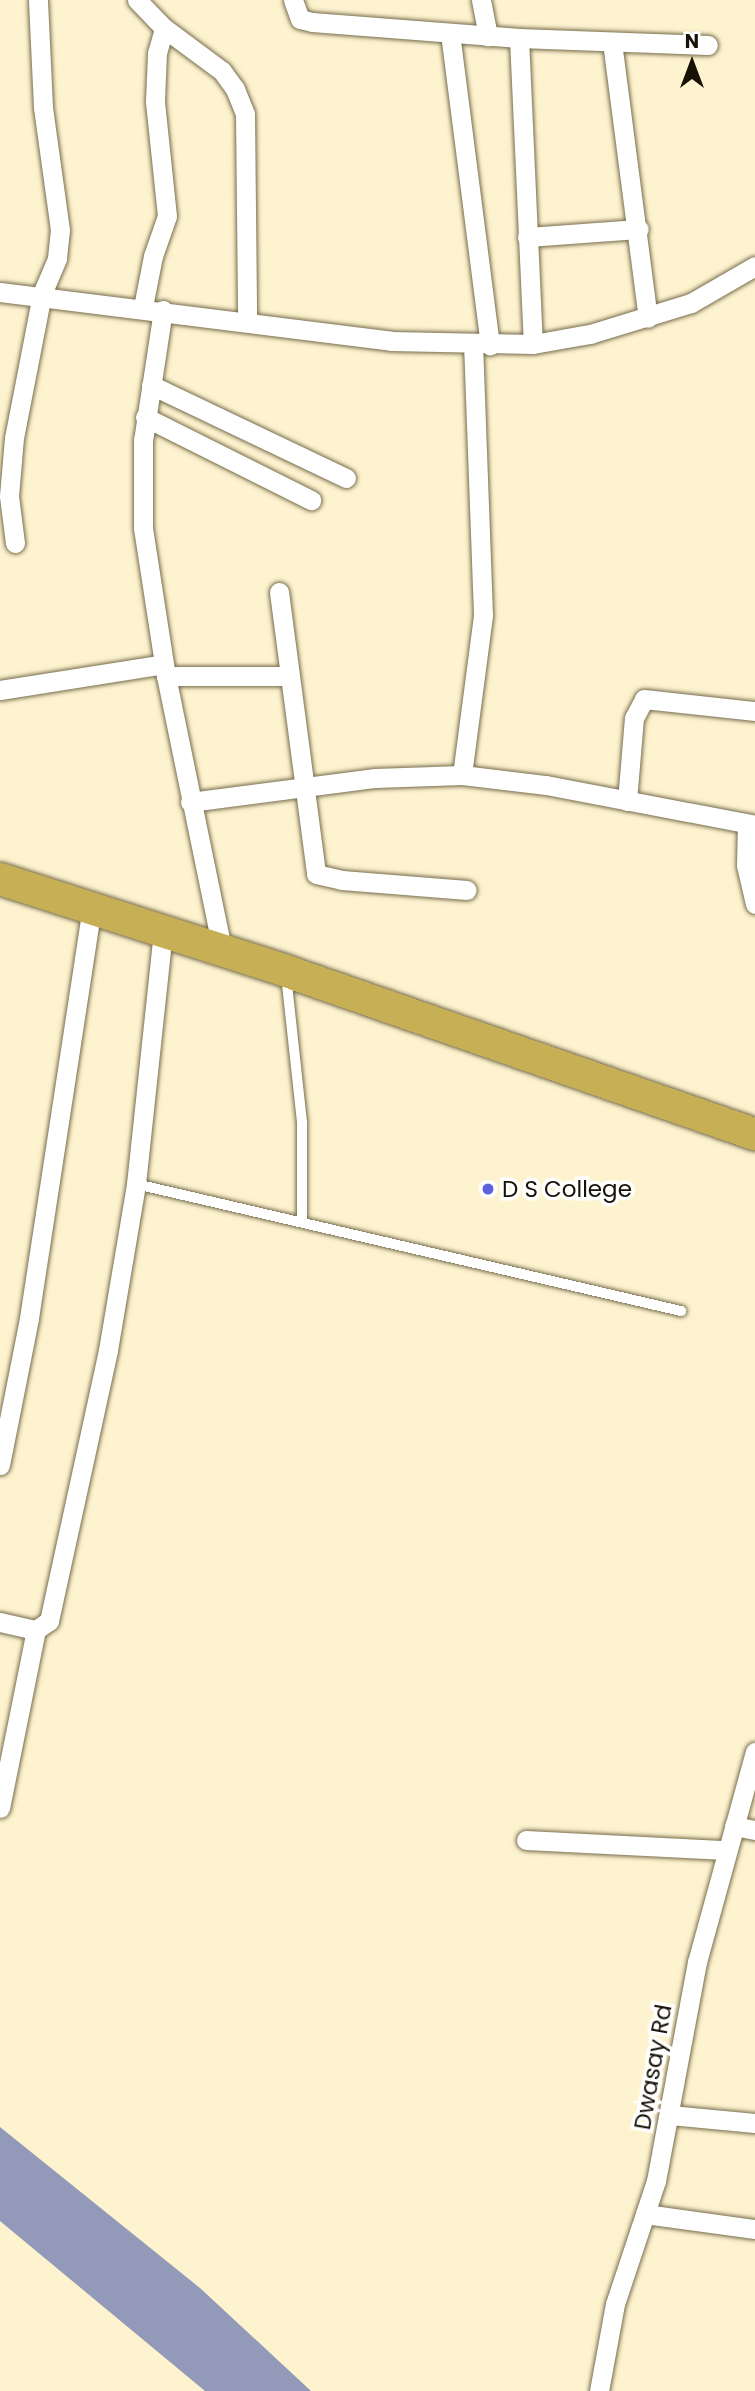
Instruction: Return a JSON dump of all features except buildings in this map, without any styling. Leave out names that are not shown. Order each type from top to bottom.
[{"type":"highway","points":[[0,878],[223,953],[286,971],[755,1134]]},
{"type":"street","points":[[15,542],[9,496],[7,438],[41,295],[57,258],[60,230],[43,107],[38,0]]},
{"type":"street","points":[[137,0],[164,28],[222,71],[245,114],[247,322]]},
{"type":"street","points":[[293,0],[300,19],[312,22],[519,38],[708,45]]},
{"type":"street","points":[[481,0],[488,36]]},
{"type":"street","points":[[143,307],[153,256],[167,216],[155,101],[157,53],[164,28]]},
{"type":"street","points":[[450,33],[482,345],[483,615],[462,775]]},
{"type":"street","points":[[519,38],[533,344]]},
{"type":"street","points":[[612,42],[639,229],[648,318]]},
{"type":"street","points":[[527,237],[639,229]]},
{"type":"street","points":[[0,292],[143,307],[391,341],[533,344],[648,318],[691,303],[755,266]]},
{"type":"street","points":[[163,310],[145,417],[143,528],[165,670],[223,953]]},
{"type":"street","points":[[151,385],[346,478]]},
{"type":"street","points":[[145,417],[311,500]]},
{"type":"street","points":[[279,592],[302,786],[316,874],[342,880],[467,890]]},
{"type":"street","points":[[0,690],[165,670],[289,676]]},
{"type":"street","points":[[627,802],[634,718],[644,699],[755,710]]},
{"type":"street","points":[[190,802],[302,786],[462,775],[546,785],[751,825],[748,888],[755,904]]},
{"type":"street","points":[[0,1465],[29,1318],[92,908]]},
{"type":"street","points":[[0,1808],[36,1630],[49,1621],[108,1350],[136,1184],[163,933]]},
{"type":"street","points":[[0,1622],[36,1630]]},
{"type":"street","name":"Dwasay Rd","points":[[599,2391],[615,2304],[645,2214],[670,2115],[697,1962],[755,1752]]},
{"type":"street","points":[[734,1826],[755,1830]]},
{"type":"street","points":[[526,1840],[726,1850]]},
{"type":"street","points":[[670,2115],[755,2123]]},
{"type":"street","points":[[645,2214],[755,2229]]},
{"type":"lane","points":[[286,971],[302,1123],[302,1222]]},
{"type":"lane","points":[[136,1184],[681,1311]]},
{"type":"water","points":[[0,2127],[200,2288],[311,2391],[205,2391],[0,2221]]},
{"type":"place","name":"D S College","points":[[488,1189]]}]
